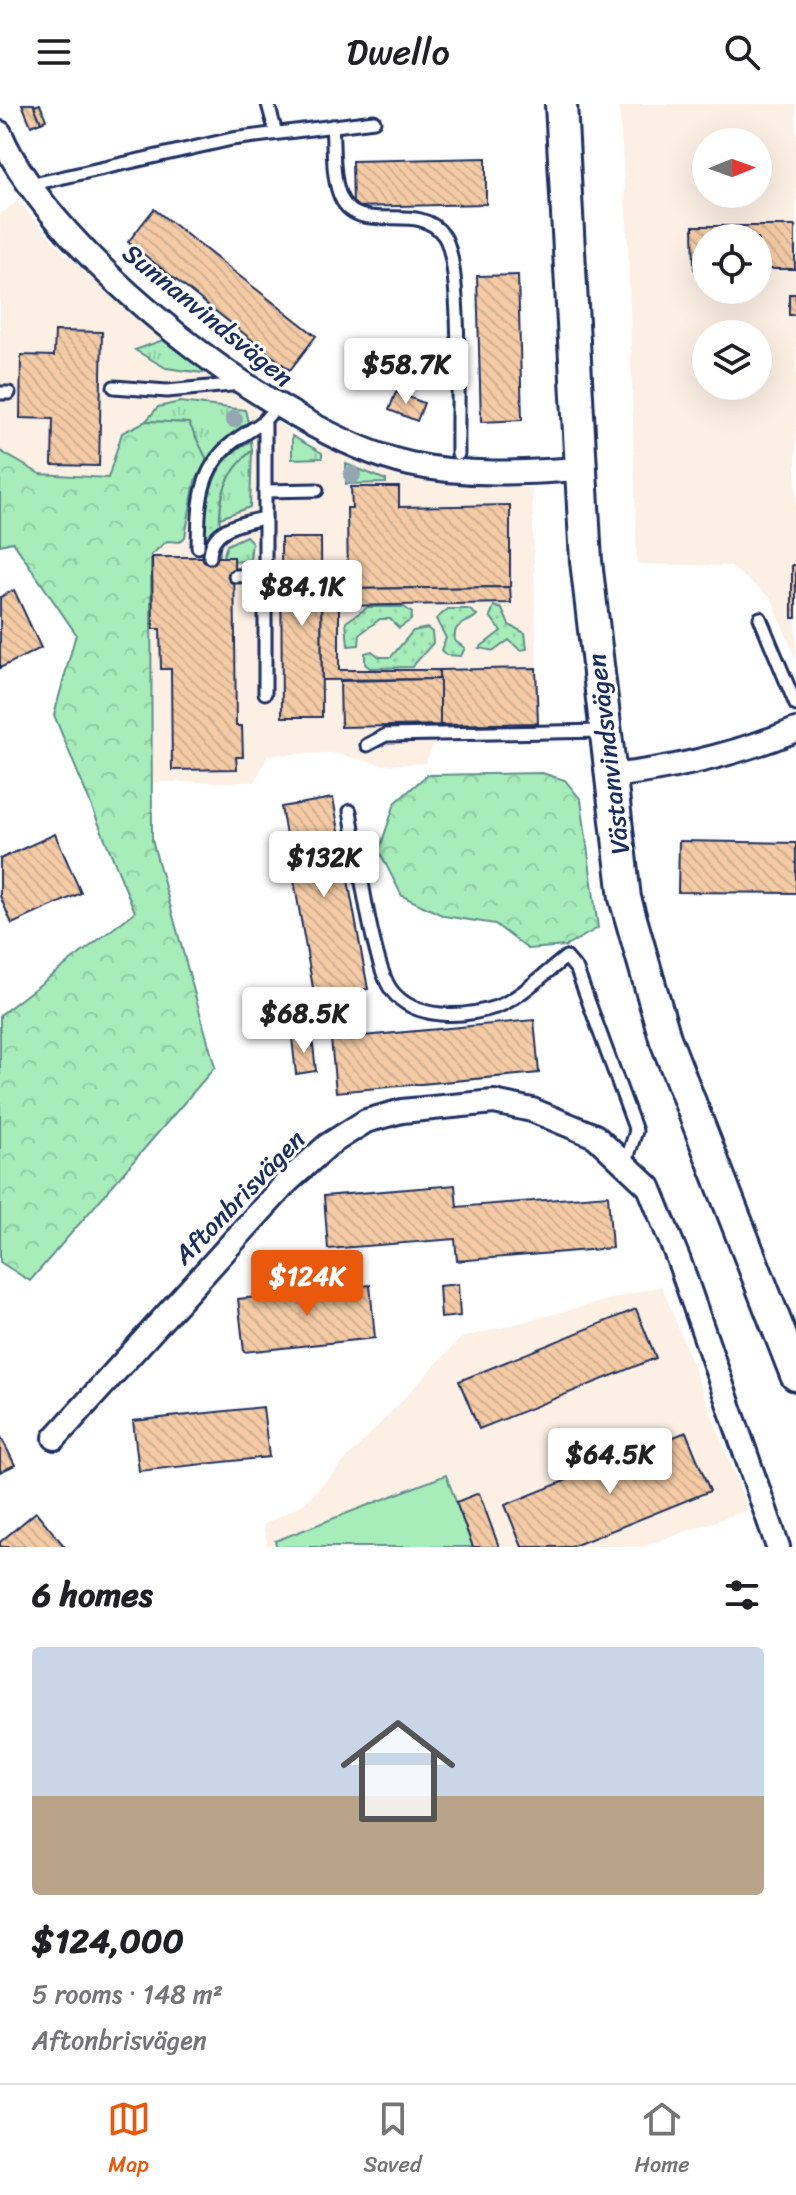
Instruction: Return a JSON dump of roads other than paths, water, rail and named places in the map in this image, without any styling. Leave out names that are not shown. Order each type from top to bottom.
[{"type":"street","name":"Västanvindsvägen","points":[[561,104],[579,469],[625,898],[665,1038],[796,1375]]},
{"type":"street","name":"Sunnanvindsvägen","points":[[0,133],[5,158],[70,236],[113,277],[243,383],[270,415],[408,463],[469,471],[579,469]]},
{"type":"street","points":[[611,776],[733,754],[796,730]]},
{"type":"street","name":"Aftonbrisvägen","points":[[55,1438],[287,1182],[328,1145],[366,1121],[415,1109],[494,1102],[532,1110],[595,1136],[649,1187],[784,1539]]},
{"type":"lane","points":[[268,104],[276,133]]},
{"type":"lane","points":[[29,185],[232,139],[374,121]]},
{"type":"lane","points":[[332,126],[337,185],[346,207],[366,218],[418,217],[435,225],[445,238],[455,280],[458,454]]},
{"type":"lane","points":[[114,387],[167,391],[243,383]]},
{"type":"lane","points":[[265,693],[265,491],[270,415]]},
{"type":"lane","points":[[198,547],[199,494],[205,476],[232,443],[270,415]]},
{"type":"lane","points":[[265,491],[317,490]]},
{"type":"lane","points":[[210,557],[214,541],[223,531],[265,518]]},
{"type":"lane","points":[[235,576],[265,575]]},
{"type":"lane","points":[[760,618],[796,705]]},
{"type":"lane","points":[[367,745],[386,735],[605,731]]},
{"type":"lane","points":[[350,811],[380,967],[393,992],[425,1014],[447,1014],[497,1007],[566,957],[577,970],[636,1131],[626,1162]]}]
